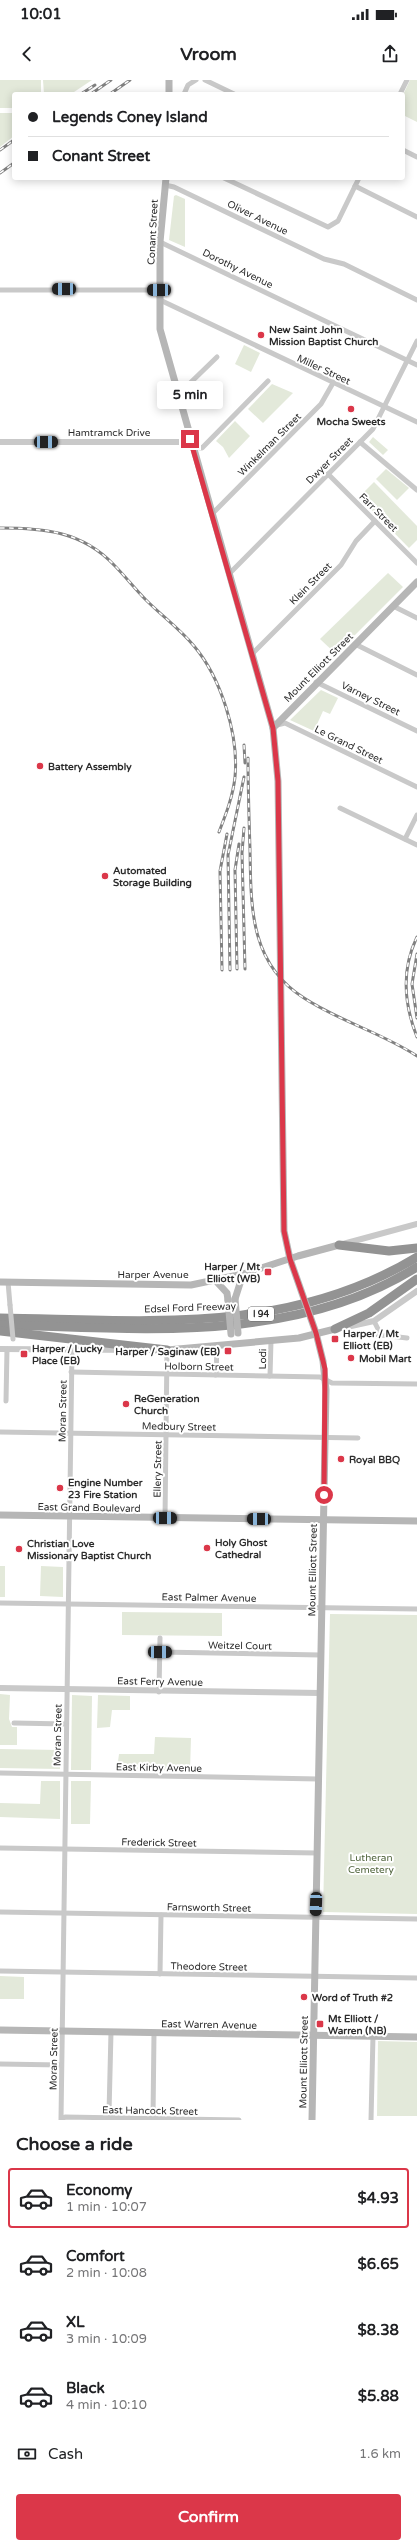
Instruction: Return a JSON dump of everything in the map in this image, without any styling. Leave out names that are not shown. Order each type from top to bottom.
[{"type":"highway","points":[[339,1245],[389,1251],[417,1248]]},
{"type":"highway","name":"Edsel Ford Freeway","points":[[0,1318],[150,1320],[252,1316],[325,1299],[396,1270],[417,1257]]},
{"type":"highway","name":"Edsel Ford Freeway","points":[[0,1325],[182,1328],[249,1323],[285,1317],[335,1304],[371,1291],[417,1267]]},
{"type":"highway","points":[[335,1329],[369,1313],[417,1279]]},
{"type":"highway","points":[[0,1331],[167,1350]]},
{"type":"main road","points":[[169,80],[169,92]]},
{"type":"main road","name":"Conant Street","points":[[165,181],[160,242],[160,330],[273,728]]},
{"type":"main road","name":"Mount Elliott Street","points":[[312,2120],[325,1380],[323,1361],[316,1333],[290,1259],[284,1231],[278,781],[273,728],[316,682],[417,582]]},
{"type":"main road","name":"Harper Avenue","points":[[0,1282],[191,1285],[243,1274],[339,1245]]},
{"type":"main road","points":[[217,1347],[227,1342],[231,1334],[232,1299],[243,1274]]},
{"type":"main road","points":[[215,1280],[232,1299],[238,1333],[240,1339],[246,1344]]},
{"type":"main road","points":[[167,1350],[217,1347],[299,1338],[335,1329]]},
{"type":"main road","name":"East Grand Boulevard","points":[[0,1516],[417,1521]]},
{"type":"main road","name":"East Warren Avenue","points":[[0,2030],[417,2037]]},
{"type":"street","points":[[185,92],[188,85],[196,80]]},
{"type":"street","points":[[205,80],[230,92]]},
{"type":"street","points":[[401,92],[407,80]]},
{"type":"street","points":[[405,151],[417,157]]},
{"type":"street","points":[[228,180],[324,226],[332,226],[338,221],[358,180]]},
{"type":"street","name":"Oliver Avenue","points":[[165,181],[174,187],[324,259],[343,263],[417,300]]},
{"type":"street","points":[[355,186],[417,217]]},
{"type":"street","name":"Dorothy Avenue","points":[[160,242],[417,365]]},
{"type":"street","points":[[0,290],[159,290]]},
{"type":"street","name":"Miller Street","points":[[160,300],[417,422]]},
{"type":"street","name":"Dwyer Street","points":[[229,574],[373,429],[417,341]]},
{"type":"street","points":[[177,392],[185,388],[217,357]]},
{"type":"street","points":[[192,447],[202,448],[268,381]]},
{"type":"street","name":"Winkelman Street","points":[[212,514],[321,404],[333,383]]},
{"type":"street","name":"Hamtramck Drive","points":[[0,442],[182,442],[192,447]]},
{"type":"street","points":[[360,442],[417,490]]},
{"type":"street","name":"Farr Street","points":[[328,474],[417,563]]},
{"type":"street","name":"Klein Street","points":[[252,654],[341,565],[356,541],[375,521]]},
{"type":"street","points":[[393,606],[417,618]]},
{"type":"street","points":[[354,644],[417,674]]},
{"type":"street","name":"Varney Street","points":[[316,682],[417,731]]},
{"type":"street","name":"Le Grand Street","points":[[273,728],[285,723],[417,787]]},
{"type":"street","points":[[340,808],[417,845]]},
{"type":"street","points":[[404,839],[417,815]]},
{"type":"street","name":"Harper Avenue","points":[[339,1245],[417,1224]]},
{"type":"street","points":[[8,1282],[16,1349]]},
{"type":"street","points":[[335,1329],[360,1326],[374,1321],[417,1291]]},
{"type":"street","points":[[374,1321],[381,1334]]},
{"type":"street","points":[[360,1336],[381,1334],[407,1338]]},
{"type":"street","name":"Lodi","points":[[270,1376],[271,1341]]},
{"type":"street","points":[[216,1375],[217,1347]]},
{"type":"street","points":[[0,1349],[167,1350]]},
{"type":"street","points":[[6,1401],[8,1349]]},
{"type":"street","name":"Moran Street","points":[[61,2120],[72,1350]]},
{"type":"street","name":"Ellery Street","points":[[165,1518],[167,1350]]},
{"type":"street","name":"Holborn Street","points":[[71,1372],[320,1377],[332,1382],[417,1384]]},
{"type":"street","name":"Medbury Street","points":[[0,1432],[358,1438]]},
{"type":"street","name":"East Palmer Avenue","points":[[0,1602],[417,1609]]},
{"type":"street","points":[[159,1692],[160,1638]]},
{"type":"street","name":"Weitzel Court","points":[[160,1652],[321,1655]]},
{"type":"street","name":"East Ferry Avenue","points":[[0,1688],[159,1692],[320,1693]]},
{"type":"street","points":[[14,1723],[66,1724]]},
{"type":"street","name":"East Kirby Avenue","points":[[0,1774],[318,1778]]},
{"type":"street","name":"Frederick Street","points":[[0,1848],[317,1853]]},
{"type":"street","name":"Farnsworth Street","points":[[0,1912],[417,1919]]},
{"type":"street","points":[[160,1974],[161,1915]]},
{"type":"street","name":"Theodore Street","points":[[0,1971],[417,1978]]},
{"type":"street","points":[[111,2032],[109,2113],[114,2119]]},
{"type":"street","points":[[153,2118],[154,2033]]},
{"type":"street","points":[[371,2120],[373,2036]]},
{"type":"street","points":[[0,2064],[61,2065]]},
{"type":"street","name":"East Hancock Street","points":[[61,2120],[66,2117],[239,2120]]},
{"type":"green space","points":[[0,80],[41,80],[41,92],[12,92],[12,108],[0,108]]},
{"type":"green space","points":[[43,80],[92,80],[74,92],[44,92]]},
{"type":"green space","points":[[410,80],[417,80],[417,122],[405,116],[404,92]]},
{"type":"green space","points":[[0,113],[12,113],[12,138],[0,147]]},
{"type":"green space","points":[[176,195],[185,199],[185,247],[169,240],[174,196]]},
{"type":"green space","points":[[244,345],[260,353],[251,372],[235,364]]},
{"type":"green space","points":[[272,384],[293,393],[263,423],[248,409]]},
{"type":"green space","points":[[235,421],[250,436],[229,458],[223,447],[216,441]]},
{"type":"green space","points":[[373,437],[388,450],[383,455],[369,442]]},
{"type":"green space","points":[[386,469],[409,488],[397,500],[376,479]]},
{"type":"green space","points":[[374,482],[417,526],[417,540],[409,548],[359,497]]},
{"type":"green space","points":[[388,573],[403,587],[336,654],[320,639]]},
{"type":"green space","points":[[321,690],[338,698],[330,714],[323,711],[314,731],[290,720]]},
{"type":"green space","points":[[0,1566],[5,1566],[5,1597],[0,1597]]},
{"type":"green space","points":[[41,1566],[63,1567],[63,1597],[40,1596]]},
{"type":"green space","points":[[122,1612],[222,1613],[222,1636],[122,1635]]},
{"type":"green space","name":"Lutheran Cemetery","points":[[330,1614],[417,1615],[417,1914],[323,1912]]},
{"type":"green space","points":[[0,1694],[10,1695],[9,1719],[12,1727],[17,1727],[17,1745],[0,1745]]},
{"type":"green space","points":[[72,1695],[92,1696],[91,1770],[71,1770]]},
{"type":"green space","points":[[98,1695],[130,1696],[130,1710],[112,1710],[110,1727],[97,1728]]},
{"type":"green space","points":[[155,1737],[191,1738],[190,1771],[117,1769],[119,1754],[154,1754]]},
{"type":"green space","points":[[0,1749],[60,1750],[60,1769],[0,1768]]},
{"type":"green space","points":[[41,1781],[60,1781],[60,1819],[0,1817],[0,1803],[40,1804]]},
{"type":"green space","points":[[71,1781],[91,1781],[90,1824],[71,1824]]},
{"type":"green space","points":[[0,1976],[24,1977],[24,1999],[0,1999]]},
{"type":"green space","points":[[378,2041],[417,2042],[417,2116],[377,2116]]},
{"type":"railway","points":[[94,92],[111,80]]},
{"type":"railway","points":[[113,92],[130,80]]},
{"type":"railway","points":[[84,92],[95,85]]},
{"type":"railway","points":[[0,150],[12,141]]},
{"type":"railway","points":[[0,173],[12,164]]},
{"type":"railway","points":[[0,528],[47,531],[75,538],[89,545],[114,565],[146,600],[189,640],[204,659],[220,690],[231,726],[234,743],[235,777],[233,791],[219,832]]},
{"type":"railway","points":[[244,745],[245,763]]},
{"type":"railway","points":[[248,758],[250,870],[253,912],[263,951],[272,968],[286,984],[317,1006],[390,1040],[417,1056]]},
{"type":"railway","points":[[230,970],[228,855],[244,777]]},
{"type":"railway","points":[[244,828],[242,853],[245,969]]},
{"type":"railway","points":[[222,970],[220,871],[227,834]]},
{"type":"railway","points":[[237,969],[235,870],[239,844]]},
{"type":"railway","points":[[417,937],[408,962],[406,987],[409,1012],[417,1037]]},
{"type":"railway","points":[[417,954],[412,984],[417,1018]]},
{"type":"place","name":"New Saint John Mission Baptist Church","points":[[261,335]]},
{"type":"place","name":"Mocha Sweets","points":[[351,409]]},
{"type":"place","name":"Battery Assembly","points":[[40,766]]},
{"type":"place","name":"Automated Storage Building","points":[[105,876]]},
{"type":"place","name":"Harper / Mt Elliott (WB)","points":[[268,1272]]},
{"type":"place","name":"Harper / Mt Elliott (EB)","points":[[335,1339]]},
{"type":"place","name":"Harper / Saginaw (EB)","points":[[228,1351]]},
{"type":"place","name":"Harper / Lucky Place (EB)","points":[[24,1354]]},
{"type":"place","name":"Mobil Mart","points":[[351,1358]]},
{"type":"place","name":"ReGeneration Church","points":[[126,1404]]},
{"type":"place","name":"Royal BBQ","points":[[341,1459]]},
{"type":"place","name":"Engine Number 23 Fire Station","points":[[60,1488]]},
{"type":"place","name":"Holy Ghost Cathedral","points":[[207,1548]]},
{"type":"place","name":"Christian Love Missionary Baptist Church","points":[[19,1549]]},
{"type":"place","name":"Word of Truth #2","points":[[304,1997]]},
{"type":"place","name":"Mt Elliott / Warren (NB)","points":[[320,2024]]},
{"type":"route","points":[[190,439],[273,728],[278,781],[278,892],[281,978],[281,1074],[285,1237],[290,1259],[316,1333],[325,1369],[324,1495]]}]
